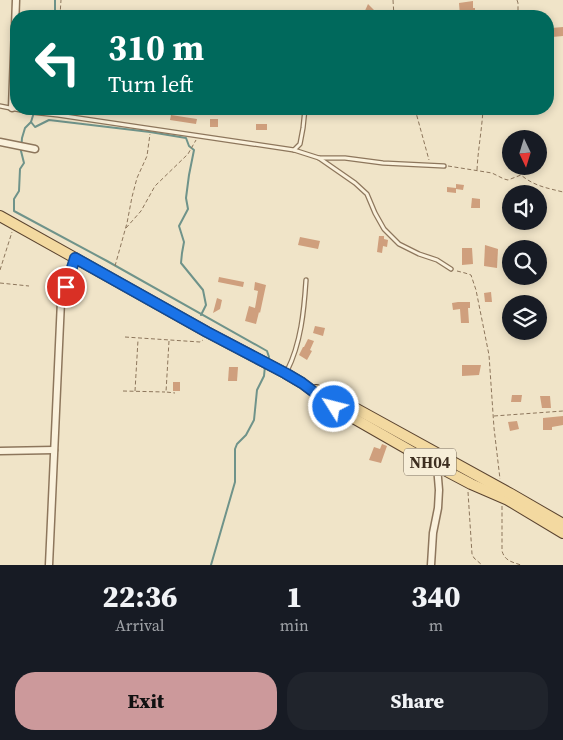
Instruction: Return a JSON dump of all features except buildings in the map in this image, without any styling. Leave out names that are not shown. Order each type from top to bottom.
[{"type":"main road","name":"NH04","points":[[0,216],[285,373],[334,407],[437,466],[471,484],[504,494]]},
{"type":"main road","name":"NH04","points":[[302,383],[333,396],[504,494],[508,500],[559,523],[563,533]]},
{"type":"street","points":[[0,142],[35,150]]},
{"type":"street","points":[[49,565],[60,301],[75,258]]},
{"type":"street","points":[[0,451],[54,450]]},
{"type":"street","points":[[432,565],[433,533],[439,490],[437,466]]},
{"type":"lane","points":[[58,115],[294,150],[319,158],[356,183],[367,194],[384,229],[399,244],[437,260],[451,269]]},
{"type":"lane","points":[[294,150],[300,144],[304,115]]},
{"type":"lane","points":[[319,158],[345,158],[384,163],[444,166]]},
{"type":"lane","points":[[285,373],[291,362],[299,336],[306,280]]},
{"type":"path","points":[[417,115],[431,165]]},
{"type":"path","points":[[476,171],[482,115]]},
{"type":"path","points":[[115,266],[137,178],[147,156],[151,128]]},
{"type":"path","points":[[126,228],[141,211],[155,186],[188,154],[198,136]]},
{"type":"path","points":[[444,166],[492,173],[508,180],[521,175],[529,182],[563,192]]},
{"type":"path","points":[[0,270],[14,224]]},
{"type":"path","points":[[451,269],[470,276],[476,290],[489,355],[499,475],[504,494],[502,551],[507,560],[521,565]]},
{"type":"path","points":[[0,282],[28,286]]},
{"type":"path","points":[[125,337],[200,342],[212,334]]},
{"type":"path","points":[[135,391],[138,338]]},
{"type":"path","points":[[166,392],[169,340]]},
{"type":"path","points":[[122,391],[175,393]]},
{"type":"path","points":[[493,416],[563,411]]},
{"type":"path","points":[[471,484],[468,488],[472,554],[482,565]]},
{"type":"waterway","points":[[55,0],[55,10]]},
{"type":"waterway","points":[[33,115],[31,122],[25,128],[22,138],[21,151],[24,163],[20,169],[19,191],[14,199],[14,211],[267,351],[268,360]]},
{"type":"waterway","points":[[31,122],[35,127],[49,120],[186,138],[189,146],[194,150],[186,198],[188,209],[179,226],[184,242],[181,263],[203,290],[206,305],[201,315]]},
{"type":"waterway","points":[[211,565],[235,482],[235,449],[237,444],[246,435],[254,420],[257,390],[264,376],[265,366]]},
{"type":"route","points":[[66,287],[75,258],[207,332],[285,373],[334,407]]}]
